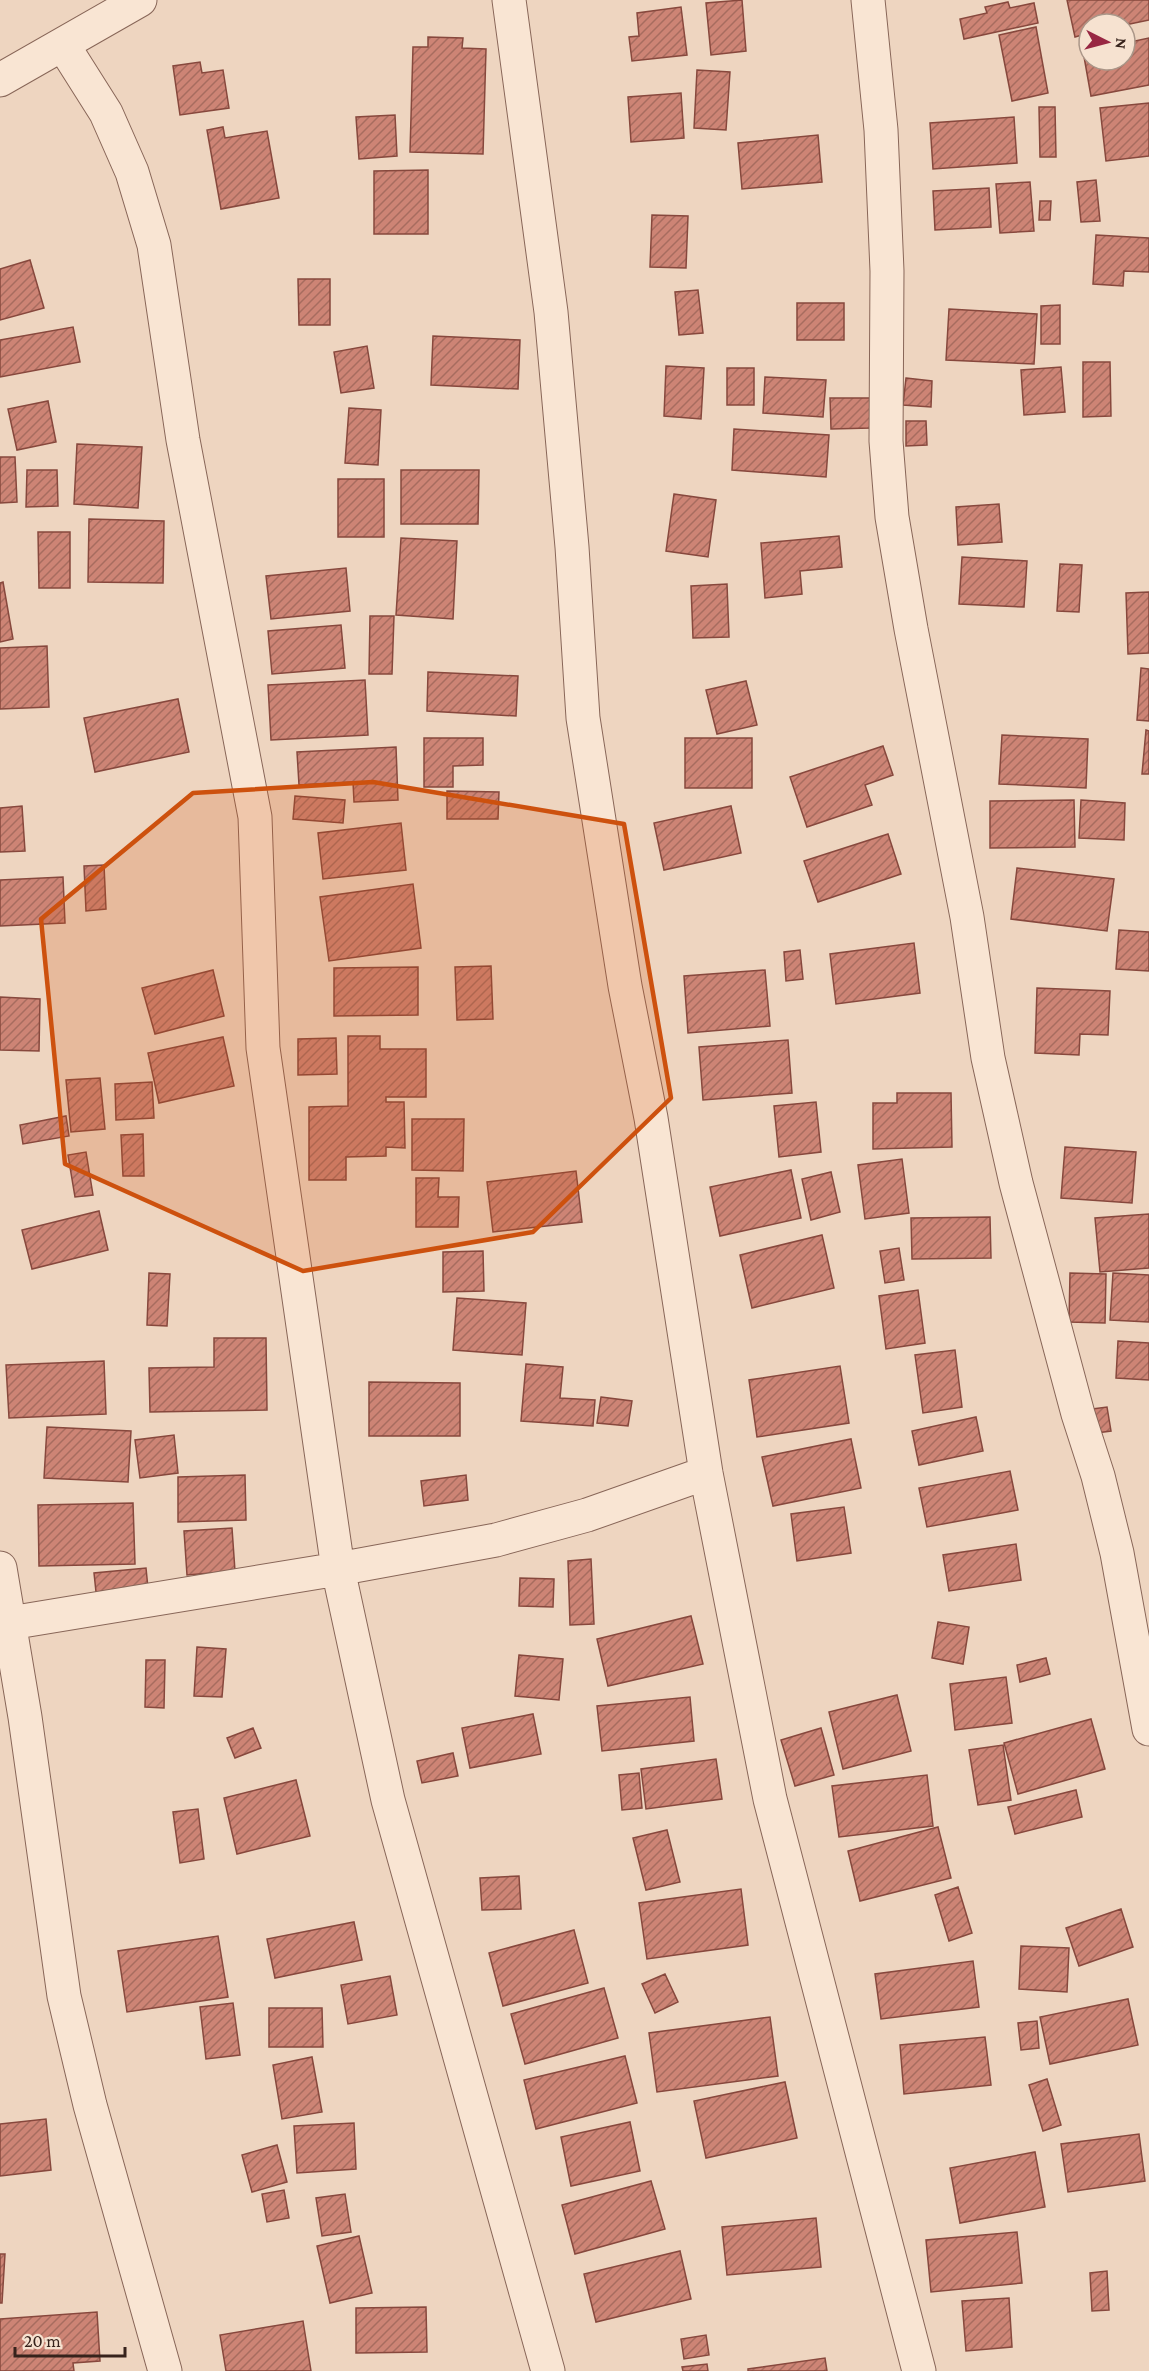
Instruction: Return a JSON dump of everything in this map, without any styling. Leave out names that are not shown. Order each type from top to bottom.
[{"type":"street","points":[[0,80],[140,0]]},
{"type":"street","points":[[509,0],[551,312],[571,535],[583,718],[625,986],[651,1118],[706,1473],[770,1798],[919,2371]]},
{"type":"street","points":[[868,0],[881,130],[887,271],[886,441],[894,529],[967,917],[988,1058],[1016,1183],[1078,1414],[1098,1476],[1117,1553],[1149,1729]]},
{"type":"street","points":[[63,45],[106,113],[132,172],[154,244],[183,440],[255,817],[263,1048],[338,1569],[388,1800],[548,2371]]},
{"type":"street","points":[[10,1623],[338,1569],[496,1540],[587,1515],[706,1473]]},
{"type":"street","points":[[0,1568],[64,1996],[90,2105],[165,2371]]},
{"type":"highlighted area","points":[[373,782],[624,824],[671,1098],[533,1232],[303,1271],[65,1164],[41,919],[193,793]]},
{"type":"building","points":[[742,0],[746,51],[711,55],[706,3]]},
{"type":"building","points":[[1067,0],[1149,0],[1149,20],[1137,22],[1137,12],[1077,12],[1077,36],[1075,37]]},
{"type":"building","points":[[1008,2],[1010,8],[1034,3],[1038,23],[964,39],[960,19],[987,13],[985,7]]},
{"type":"building","points":[[681,7],[687,55],[632,61],[629,37],[639,36],[637,13]]},
{"type":"building","points":[[1036,27],[1048,93],[1012,101],[999,35]]},
{"type":"building","points":[[428,37],[463,38],[462,48],[486,49],[483,154],[410,152],[413,47],[428,47]]},
{"type":"building","points":[[1149,38],[1149,85],[1091,96],[1087,72],[1137,72],[1137,40]]},
{"type":"building","points":[[200,62],[202,73],[223,70],[229,108],[180,115],[173,66]]},
{"type":"building","points":[[697,70],[730,72],[726,130],[694,128]]},
{"type":"building","points":[[681,93],[684,138],[631,142],[628,97]]},
{"type":"building","points":[[1149,103],[1149,156],[1106,161],[1100,108]]},
{"type":"building","points":[[1039,107],[1055,107],[1056,157],[1040,157]]},
{"type":"building","points":[[395,115],[397,156],[359,159],[356,117]]},
{"type":"building","points":[[1014,117],[1017,163],[933,169],[930,123]]},
{"type":"building","points":[[223,127],[225,138],[267,131],[279,198],[221,209],[207,130]]},
{"type":"building","points":[[818,135],[822,182],[742,189],[738,143]]},
{"type":"building","points":[[428,170],[428,234],[374,234],[374,171]]},
{"type":"building","points":[[1096,180],[1100,221],[1081,222],[1077,182]]},
{"type":"building","points":[[1030,182],[1034,231],[1000,233],[996,184]]},
{"type":"building","points":[[989,188],[991,227],[935,230],[933,191]]},
{"type":"building","points":[[1040,201],[1051,201],[1050,220],[1039,220]]},
{"type":"building","points":[[652,215],[688,216],[686,268],[650,267]]},
{"type":"building","points":[[1096,235],[1149,238],[1149,272],[1124,271],[1123,286],[1093,284]]},
{"type":"building","points":[[30,260],[44,308],[0,320],[0,269]]},
{"type":"building","points":[[298,279],[330,279],[330,325],[299,325]]},
{"type":"building","points":[[698,290],[703,333],[679,335],[675,292]]},
{"type":"building","points":[[797,303],[844,303],[844,340],[797,340]]},
{"type":"building","points":[[1060,305],[1060,344],[1041,344],[1041,306]]},
{"type":"building","points":[[949,309],[1037,314],[1034,364],[946,360]]},
{"type":"building","points":[[73,327],[80,362],[0,377],[0,340]]},
{"type":"building","points":[[433,336],[520,340],[518,389],[431,385]]},
{"type":"building","points":[[367,346],[374,388],[341,393],[334,352]]},
{"type":"building","points":[[1083,362],[1110,362],[1111,416],[1083,417]]},
{"type":"building","points":[[666,366],[704,368],[701,419],[664,416]]},
{"type":"building","points":[[1061,367],[1065,412],[1024,415],[1021,370]]},
{"type":"building","points":[[727,368],[754,368],[754,405],[727,405]]},
{"type":"building","points":[[765,377],[826,380],[823,417],[763,413]]},
{"type":"building","points":[[906,378],[932,381],[931,407],[903,405]]},
{"type":"building","points":[[830,398],[870,398],[871,428],[831,429]]},
{"type":"building","points":[[48,401],[56,442],[17,450],[8,409]]},
{"type":"building","points":[[349,408],[381,410],[378,465],[345,463]]},
{"type":"building","points":[[906,421],[926,421],[927,445],[906,446]]},
{"type":"building","points":[[734,429],[829,435],[826,477],[732,470]]},
{"type":"building","points":[[77,444],[142,447],[138,508],[74,504]]},
{"type":"building","points":[[0,457],[15,457],[17,502],[0,503]]},
{"type":"building","points":[[27,470],[57,470],[58,506],[26,507]]},
{"type":"building","points":[[401,470],[479,470],[478,524],[401,524]]},
{"type":"building","points":[[338,479],[384,479],[384,537],[338,537]]},
{"type":"building","points":[[674,494],[716,500],[708,557],[666,551]]},
{"type":"building","points":[[999,504],[1002,542],[958,545],[956,507]]},
{"type":"building","points":[[89,519],[164,521],[163,583],[88,582]]},
{"type":"building","points":[[38,532],[70,532],[70,588],[39,588]]},
{"type":"building","points":[[839,536],[842,567],[800,571],[802,594],[765,598],[761,543]]},
{"type":"building","points":[[401,538],[457,541],[453,619],[396,615]]},
{"type":"building","points":[[962,557],[1027,561],[1024,607],[959,604]]},
{"type":"building","points":[[1060,564],[1082,565],[1079,612],[1057,611]]},
{"type":"building","points":[[346,568],[350,611],[271,619],[266,576]]},
{"type":"building","points":[[3,582],[13,639],[0,642],[0,583]]},
{"type":"building","points":[[727,584],[729,637],[693,638],[691,586]]},
{"type":"building","points":[[1149,592],[1149,653],[1128,654],[1126,593]]},
{"type":"building","points":[[370,616],[394,616],[392,674],[369,674]]},
{"type":"building","points":[[341,625],[345,668],[272,674],[268,631]]},
{"type":"building","points":[[47,646],[49,707],[0,709],[0,648]]},
{"type":"building","points":[[1141,668],[1149,669],[1149,721],[1137,720]]},
{"type":"building","points":[[428,672],[518,676],[516,716],[427,711]]},
{"type":"building","points":[[365,680],[368,735],[271,740],[268,685]]},
{"type":"building","points":[[746,681],[757,725],[717,734],[706,690]]},
{"type":"building","points":[[178,699],[189,752],[95,772],[84,718]]},
{"type":"building","points":[[1146,730],[1149,731],[1149,774],[1142,774]]},
{"type":"building","points":[[1002,735],[1088,739],[1086,788],[999,784]]},
{"type":"building","points":[[424,738],[483,738],[483,765],[453,766],[453,787],[424,787]]},
{"type":"building","points":[[685,738],[752,738],[752,788],[685,788]]},
{"type":"building","points":[[883,746],[893,775],[865,785],[872,805],[807,827],[790,777]]},
{"type":"building","points":[[396,747],[398,800],[354,802],[353,782],[299,785],[297,752]]},
{"type":"building","points":[[447,791],[499,792],[498,819],[447,819]]},
{"type":"building","points":[[295,796],[345,800],[343,823],[293,819]]},
{"type":"building","points":[[1074,800],[1075,847],[990,848],[990,801]]},
{"type":"building","points":[[1081,800],[1125,803],[1124,840],[1079,838]]},
{"type":"building","points":[[22,806],[25,851],[0,852],[0,808]]},
{"type":"building","points":[[731,806],[741,853],[664,870],[654,823]]},
{"type":"building","points":[[401,823],[406,870],[323,879],[318,833]]},
{"type":"building","points":[[888,834],[901,874],[818,902],[804,861]]},
{"type":"building","points":[[104,865],[106,909],[86,911],[84,866]]},
{"type":"building","points":[[1017,868],[1114,879],[1107,931],[1011,919]]},
{"type":"building","points":[[63,877],[65,923],[0,926],[0,880]]},
{"type":"building","points":[[413,884],[421,948],[329,961],[320,897]]},
{"type":"building","points":[[1119,930],[1149,932],[1149,971],[1116,969]]},
{"type":"building","points":[[914,943],[920,993],[836,1004],[830,954]]},
{"type":"building","points":[[800,950],[803,979],[786,981],[784,952]]},
{"type":"building","points":[[491,966],[493,1019],[457,1020],[455,967]]},
{"type":"building","points":[[418,967],[418,1015],[334,1016],[334,968]]},
{"type":"building","points":[[213,970],[224,1016],[155,1034],[142,988]]},
{"type":"building","points":[[765,970],[770,1026],[688,1033],[684,976]]},
{"type":"building","points":[[1037,988],[1110,991],[1108,1035],[1080,1034],[1079,1055],[1035,1053]]},
{"type":"building","points":[[0,997],[40,999],[39,1051],[0,1050]]},
{"type":"building","points":[[348,1036],[380,1036],[380,1049],[426,1049],[426,1097],[386,1097],[386,1102],[404,1102],[405,1148],[386,1147],[386,1156],[346,1157],[346,1180],[309,1180],[309,1107],[348,1106]]},
{"type":"building","points":[[223,1037],[234,1086],[159,1103],[148,1053]]},
{"type":"building","points":[[336,1038],[337,1074],[298,1075],[298,1039]]},
{"type":"building","points":[[788,1040],[792,1093],[703,1100],[699,1047]]},
{"type":"building","points":[[100,1078],[105,1129],[71,1132],[66,1080]]},
{"type":"building","points":[[152,1082],[154,1118],[116,1120],[115,1084]]},
{"type":"building","points":[[897,1093],[951,1093],[952,1147],[873,1149],[873,1103],[897,1103]]},
{"type":"building","points":[[816,1102],[821,1152],[779,1157],[774,1106]]},
{"type":"building","points":[[66,1116],[69,1136],[23,1144],[20,1125]]},
{"type":"building","points":[[412,1119],[464,1119],[463,1171],[412,1170]]},
{"type":"building","points":[[143,1134],[144,1176],[123,1176],[121,1135]]},
{"type":"building","points":[[1065,1147],[1136,1152],[1132,1203],[1061,1198]]},
{"type":"building","points":[[86,1152],[93,1195],[75,1197],[68,1155]]},
{"type":"building","points":[[902,1159],[909,1213],[865,1219],[858,1165]]},
{"type":"building","points":[[791,1170],[801,1218],[720,1236],[710,1187]]},
{"type":"building","points":[[576,1171],[582,1222],[493,1232],[487,1182]]},
{"type":"building","points":[[831,1172],[840,1212],[811,1220],[802,1179]]},
{"type":"building","points":[[416,1178],[439,1178],[438,1197],[459,1197],[458,1227],[416,1227]]},
{"type":"building","points":[[99,1211],[108,1250],[32,1269],[22,1230]]},
{"type":"building","points":[[1149,1214],[1149,1268],[1100,1272],[1095,1218]]},
{"type":"building","points":[[990,1217],[991,1258],[912,1259],[911,1218]]},
{"type":"building","points":[[822,1235],[834,1288],[752,1308],[740,1255]]},
{"type":"building","points":[[899,1248],[904,1280],[885,1283],[880,1251]]},
{"type":"building","points":[[483,1251],[484,1291],[443,1292],[443,1252]]},
{"type":"building","points":[[149,1273],[170,1274],[167,1326],[147,1325]]},
{"type":"building","points":[[1070,1273],[1106,1274],[1105,1323],[1069,1322]]},
{"type":"building","points":[[1113,1273],[1149,1275],[1149,1322],[1110,1320]]},
{"type":"building","points":[[918,1290],[925,1343],[886,1349],[879,1296]]},
{"type":"building","points":[[457,1298],[526,1303],[522,1355],[453,1350]]},
{"type":"building","points":[[214,1338],[266,1338],[267,1410],[150,1412],[149,1368],[214,1367]]},
{"type":"building","points":[[1118,1341],[1149,1343],[1149,1380],[1116,1378]]},
{"type":"building","points":[[955,1350],[962,1407],[923,1413],[915,1355]]},
{"type":"building","points":[[104,1361],[106,1414],[9,1418],[6,1365]]},
{"type":"building","points":[[526,1364],[563,1367],[560,1398],[595,1400],[593,1426],[521,1421]]},
{"type":"building","points":[[840,1366],[849,1423],[757,1437],[749,1380]]},
{"type":"building","points":[[369,1382],[460,1383],[460,1436],[369,1436]]},
{"type":"building","points":[[601,1397],[632,1401],[628,1426],[597,1423]]},
{"type":"building","points":[[1107,1407],[1111,1431],[1089,1434],[1085,1410]]},
{"type":"building","points":[[976,1417],[983,1451],[919,1465],[912,1431]]},
{"type":"building","points":[[47,1427],[131,1431],[128,1482],[44,1478]]},
{"type":"building","points":[[174,1435],[178,1473],[140,1478],[135,1440]]},
{"type":"building","points":[[851,1439],[861,1488],[773,1506],[762,1457]]},
{"type":"building","points":[[1010,1471],[1018,1510],[927,1527],[919,1488]]},
{"type":"building","points":[[245,1475],[246,1520],[178,1522],[178,1477]]},
{"type":"building","points":[[466,1475],[468,1500],[424,1506],[421,1481]]},
{"type":"building","points":[[133,1503],[135,1564],[39,1566],[38,1505]]},
{"type":"building","points":[[844,1507],[851,1553],[797,1561],[791,1514]]},
{"type":"building","points":[[232,1528],[235,1571],[187,1575],[184,1531]]},
{"type":"building","points":[[1016,1544],[1021,1580],[949,1591],[943,1555]]},
{"type":"building","points":[[591,1559],[594,1624],[570,1625],[568,1561]]},
{"type":"building","points":[[146,1568],[148,1588],[96,1592],[94,1573]]},
{"type":"building","points":[[520,1578],[554,1579],[553,1607],[519,1606]]},
{"type":"building","points":[[691,1616],[703,1664],[608,1686],[597,1639]]},
{"type":"building","points":[[938,1622],[969,1627],[963,1664],[932,1658]]},
{"type":"building","points":[[197,1647],[226,1649],[222,1697],[194,1696]]},
{"type":"building","points":[[519,1655],[563,1659],[559,1700],[515,1696]]},
{"type":"building","points":[[1046,1658],[1050,1674],[1020,1682],[1017,1665]]},
{"type":"building","points":[[146,1660],[165,1660],[164,1708],[145,1707]]},
{"type":"building","points":[[1006,1677],[1012,1723],[955,1730],[950,1684]]},
{"type":"building","points":[[897,1695],[911,1751],[843,1769],[829,1712]]},
{"type":"building","points":[[690,1697],[694,1741],[602,1751],[597,1706]]},
{"type":"building","points":[[533,1714],[541,1754],[470,1768],[462,1728]]},
{"type":"building","points":[[1091,1719],[1105,1769],[1018,1794],[1004,1743]]},
{"type":"building","points":[[253,1728],[261,1748],[235,1758],[227,1738]]},
{"type":"building","points":[[821,1728],[834,1775],[795,1786],[781,1740]]},
{"type":"building","points":[[1003,1745],[1011,1800],[978,1805],[969,1750]]},
{"type":"building","points":[[453,1753],[458,1776],[422,1783],[417,1761]]},
{"type":"building","points":[[716,1759],[722,1799],[646,1809],[641,1769]]},
{"type":"building","points":[[639,1773],[642,1808],[622,1810],[619,1775]]},
{"type":"building","points":[[927,1775],[933,1826],[839,1837],[832,1786]]},
{"type":"building","points":[[296,1780],[310,1836],[237,1854],[224,1798]]},
{"type":"building","points":[[1076,1790],[1082,1817],[1015,1834],[1008,1807]]},
{"type":"building","points":[[198,1809],[204,1859],[180,1863],[173,1812]]},
{"type":"building","points":[[938,1827],[951,1878],[860,1901],[848,1851]]},
{"type":"building","points":[[667,1830],[680,1882],[646,1890],[633,1838]]},
{"type":"building","points":[[519,1876],[521,1909],[482,1910],[480,1878]]},
{"type":"building","points":[[958,1887],[972,1933],[949,1941],[935,1895]]},
{"type":"building","points":[[741,1889],[748,1945],[647,1959],[639,1903]]},
{"type":"building","points":[[1121,1909],[1133,1947],[1079,1966],[1066,1928]]},
{"type":"building","points":[[354,1922],[362,1960],[275,1978],[267,1939]]},
{"type":"building","points":[[574,1930],[588,1983],[503,2006],[489,1953]]},
{"type":"building","points":[[218,1936],[228,1997],[127,2012],[118,1951]]},
{"type":"building","points":[[1021,1946],[1069,1948],[1067,1992],[1019,1989]]},
{"type":"building","points":[[973,1961],[979,2007],[881,2019],[875,1974]]},
{"type":"building","points":[[665,1974],[678,2002],[655,2013],[642,1984]]},
{"type":"building","points":[[390,1976],[397,2015],[348,2024],[341,1985]]},
{"type":"building","points":[[604,1988],[618,2038],[525,2064],[511,2014]]},
{"type":"building","points":[[1128,1999],[1138,2045],[1050,2064],[1040,2017]]},
{"type":"building","points":[[233,2003],[240,2055],[206,2059],[200,2007]]},
{"type":"building","points":[[269,2008],[322,2008],[323,2047],[269,2047]]},
{"type":"building","points":[[770,2017],[778,2076],[657,2092],[649,2033]]},
{"type":"building","points":[[1037,2021],[1039,2048],[1021,2050],[1018,2023]]},
{"type":"building","points":[[985,2037],[991,2085],[904,2094],[900,2045]]},
{"type":"building","points":[[625,2056],[637,2103],[536,2129],[524,2080]]},
{"type":"building","points":[[312,2057],[322,2112],[282,2119],[273,2065]]},
{"type":"building","points":[[1047,2079],[1061,2125],[1043,2131],[1029,2085]]},
{"type":"building","points":[[785,2082],[797,2138],[706,2158],[694,2101]]},
{"type":"building","points":[[46,2119],[51,2170],[0,2176],[0,2124]]},
{"type":"building","points":[[630,2122],[640,2171],[571,2186],[561,2137]]},
{"type":"building","points":[[354,2123],[356,2169],[297,2173],[294,2126]]},
{"type":"building","points":[[1139,2134],[1145,2181],[1068,2192],[1061,2144]]},
{"type":"building","points":[[277,2145],[287,2182],[252,2192],[242,2155]]},
{"type":"building","points":[[1035,2152],[1045,2207],[960,2223],[950,2168]]},
{"type":"building","points":[[651,2181],[665,2229],[575,2254],[562,2205]]},
{"type":"building","points":[[284,2190],[289,2218],[267,2222],[262,2194]]},
{"type":"building","points":[[345,2194],[351,2232],[322,2236],[316,2198]]},
{"type":"building","points":[[816,2218],[821,2267],[727,2275],[722,2227]]},
{"type":"building","points":[[1017,2232],[1022,2283],[931,2292],[926,2240]]},
{"type":"building","points":[[359,2236],[372,2293],[330,2303],[317,2246]]},
{"type":"building","points":[[680,2251],[691,2299],[596,2322],[584,2274]]},
{"type":"building","points":[[0,2254],[5,2254],[2,2303],[0,2303]]},
{"type":"building","points":[[1107,2271],[1109,2310],[1092,2311],[1090,2273]]},
{"type":"building","points":[[1009,2298],[1012,2347],[966,2351],[962,2301]]},
{"type":"building","points":[[426,2307],[427,2352],[356,2353],[356,2308]]},
{"type":"building","points":[[97,2312],[100,2361],[73,2363],[74,2371],[0,2371],[0,2319]]},
{"type":"building","points":[[303,2321],[311,2371],[226,2371],[220,2335]]},
{"type":"building","points":[[706,2335],[709,2355],[684,2359],[681,2339]]},
{"type":"building","points":[[825,2358],[827,2371],[748,2371],[748,2369]]},
{"type":"building","points":[[707,2364],[708,2371],[683,2371],[682,2367]]}]
